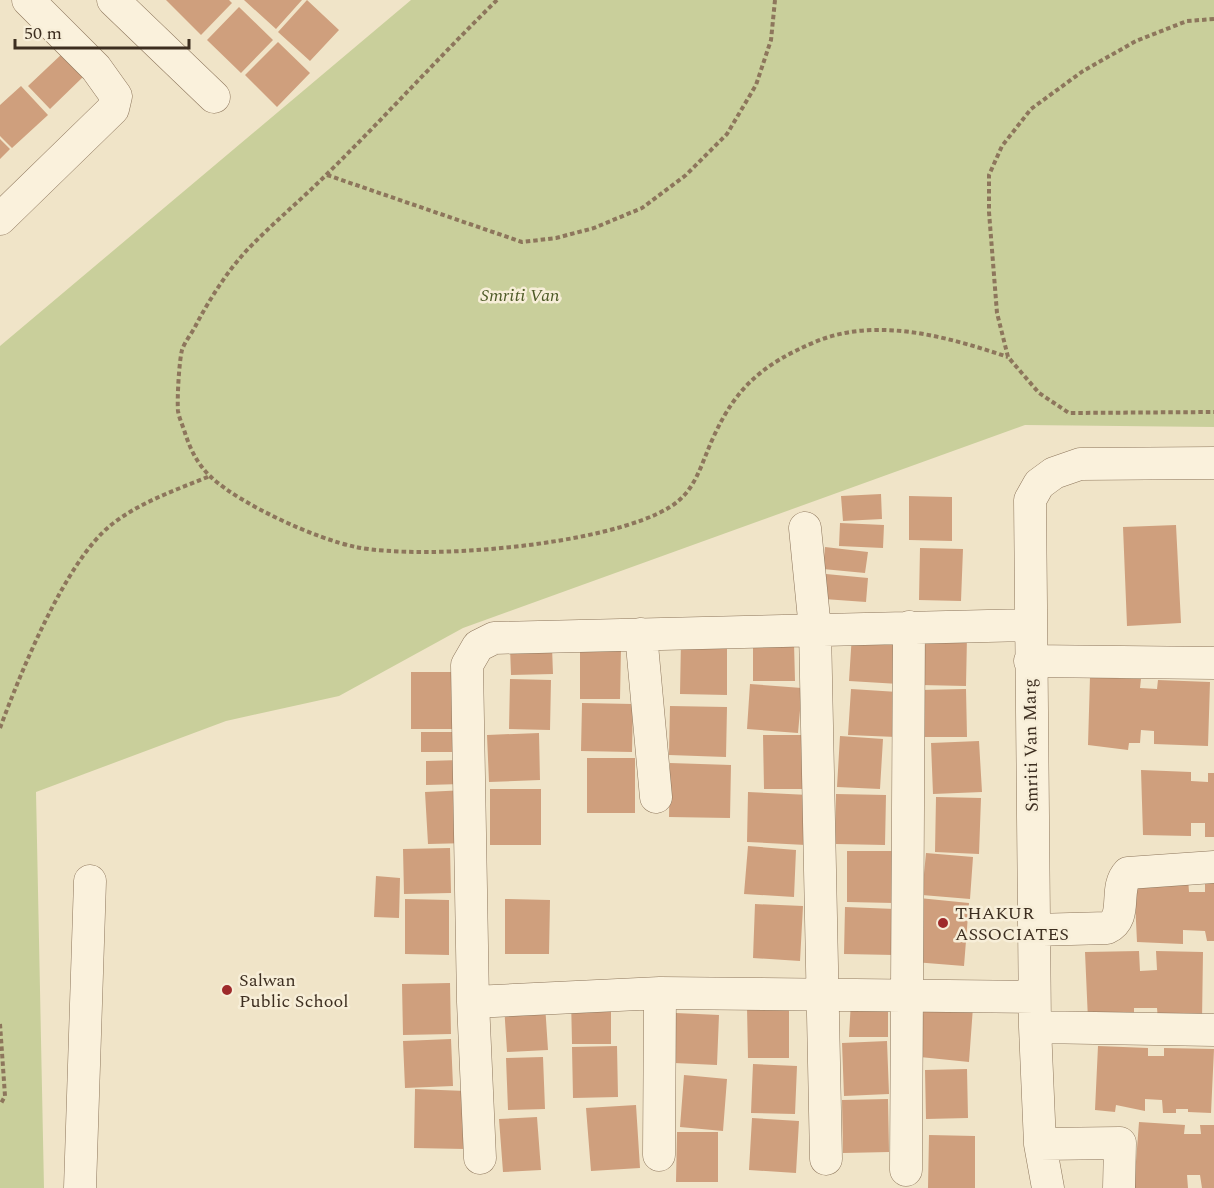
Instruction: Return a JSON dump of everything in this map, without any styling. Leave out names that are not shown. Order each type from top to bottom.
[{"type":"street","points":[[0,219],[112,109],[116,96],[96,68],[28,0]]},
{"type":"street","points":[[113,0],[214,96]]},
{"type":"street","name":"Smriti Van Marg","points":[[1048,1188],[1040,1144],[1035,1012],[1030,500],[1039,484],[1054,473],[1080,464],[1214,464]]},
{"type":"street","points":[[805,528],[814,629],[826,1159]]},
{"type":"street","points":[[480,1158],[473,1002],[467,665],[478,646],[494,638],[1030,625]]},
{"type":"street","points":[[906,1170],[909,627]]},
{"type":"street","points":[[641,634],[656,797]]},
{"type":"street","points":[[1030,661],[1214,663],[1214,677]]},
{"type":"street","points":[[1034,930],[1107,928],[1114,924],[1118,918],[1122,879],[1128,873],[1214,867]]},
{"type":"street","points":[[80,1188],[90,881]]},
{"type":"street","points":[[473,1002],[660,993],[908,996],[1035,1012],[1214,1030]]},
{"type":"street","points":[[659,1155],[660,993]]},
{"type":"street","points":[[1040,1144],[1120,1143],[1119,1188]]},
{"type":"path","points":[[497,0],[327,175],[246,250],[213,294],[182,350],[178,411],[193,455],[210,476],[265,511],[320,536],[356,547],[403,552],[514,547],[593,534],[647,519],[673,506],[695,484],[724,414],[748,381],[778,359],[820,340],[866,330],[926,334],[1008,357]]},
{"type":"path","points":[[327,175],[522,242],[594,228],[642,208],[686,175],[726,134],[756,85],[771,40],[775,0]]},
{"type":"path","points":[[1214,19],[1187,21],[1136,41],[1083,71],[1031,108],[1002,146],[988,175],[997,313],[1008,357],[1039,393],[1069,413],[1214,412]]},
{"type":"path","points":[[0,728],[61,591],[82,557],[111,526],[146,503],[210,476]]},
{"type":"path","points":[[0,1024],[5,1096],[0,1105]]},
{"type":"green space","name":"Smriti Van","points":[[411,0],[1214,0],[1214,427],[1025,425],[463,628],[339,696],[226,721],[36,792],[44,1188],[0,1188],[0,346]]},
{"type":"building","points":[[166,0],[229,0],[232,3],[201,35]]},
{"type":"building","points":[[244,0],[302,0],[276,29]]},
{"type":"building","points":[[307,0],[339,30],[310,61],[278,32]]},
{"type":"building","points":[[239,7],[273,40],[241,73],[207,40]]},
{"type":"building","points":[[278,42],[310,73],[277,107],[245,75]]},
{"type":"building","points":[[64,52],[85,75],[50,109],[28,86]]},
{"type":"building","points":[[21,86],[48,115],[12,148],[0,136],[0,105]]},
{"type":"building","points":[[0,139],[10,149],[0,159]]},
{"type":"building","points":[[881,494],[882,519],[843,521],[841,496]]},
{"type":"building","points":[[909,496],[952,497],[952,541],[909,540]]},
{"type":"building","points":[[840,523],[884,525],[883,548],[839,546]]},
{"type":"building","points":[[1176,525],[1181,623],[1127,626],[1123,527]]},
{"type":"building","points":[[825,547],[868,552],[865,573],[823,569]]},
{"type":"building","points":[[920,548],[963,549],[961,601],[919,600]]},
{"type":"building","points":[[826,574],[868,578],[866,602],[824,599]]},
{"type":"building","points":[[852,634],[902,637],[899,684],[849,681]]},
{"type":"building","points":[[922,635],[967,636],[966,686],[921,685]]},
{"type":"building","points":[[681,640],[727,641],[727,695],[680,694]]},
{"type":"building","points":[[753,643],[794,643],[795,681],[753,681]]},
{"type":"building","points":[[510,647],[552,647],[553,674],[511,675]]},
{"type":"building","points":[[580,648],[621,648],[620,699],[580,699]]},
{"type":"building","points":[[411,672],[455,672],[456,729],[411,729]]},
{"type":"building","points":[[1090,677],[1141,679],[1140,688],[1157,689],[1158,680],[1210,682],[1208,746],[1154,744],[1154,731],[1141,730],[1140,743],[1129,743],[1128,750],[1088,745]]},
{"type":"building","points":[[510,679],[551,680],[550,730],[509,729]]},
{"type":"building","points":[[750,684],[802,688],[798,733],[747,729]]},
{"type":"building","points":[[851,689],[898,692],[896,737],[848,735]]},
{"type":"building","points":[[966,689],[967,737],[921,737],[920,690]]},
{"type":"building","points":[[582,703],[633,704],[632,752],[581,751]]},
{"type":"building","points":[[670,706],[727,707],[726,757],[669,755]]},
{"type":"building","points":[[421,732],[463,732],[463,752],[421,752]]},
{"type":"building","points":[[539,733],[540,780],[489,782],[487,735]]},
{"type":"building","points":[[763,735],[802,735],[803,789],[764,789]]},
{"type":"building","points":[[840,736],[883,739],[880,789],[837,787]]},
{"type":"building","points":[[979,741],[982,792],[933,794],[931,743]]},
{"type":"building","points":[[587,758],[635,758],[635,813],[587,813]]},
{"type":"building","points":[[461,760],[462,784],[426,785],[426,761]]},
{"type":"building","points":[[670,763],[731,765],[730,818],[669,817]]},
{"type":"building","points":[[1141,770],[1191,772],[1191,781],[1208,782],[1208,773],[1214,773],[1214,837],[1205,837],[1205,823],[1191,823],[1191,836],[1143,835]]},
{"type":"building","points":[[490,789],[541,789],[541,845],[490,845]]},
{"type":"building","points":[[466,790],[469,843],[428,844],[425,792]]},
{"type":"building","points":[[748,792],[809,795],[806,845],[747,842]]},
{"type":"building","points":[[836,794],[886,795],[885,845],[835,844]]},
{"type":"building","points":[[936,797],[981,798],[979,854],[935,852]]},
{"type":"building","points":[[748,846],[796,850],[794,897],[744,894]]},
{"type":"building","points":[[450,848],[451,893],[404,894],[403,849]]},
{"type":"building","points":[[847,851],[895,851],[894,903],[847,902]]},
{"type":"building","points":[[926,853],[973,857],[970,899],[922,895]]},
{"type":"building","points":[[1205,873],[1214,873],[1214,941],[1207,941],[1205,931],[1183,930],[1183,944],[1137,942],[1134,880],[1188,878],[1189,892],[1205,892]]},
{"type":"building","points":[[376,876],[400,878],[399,918],[374,917]]},
{"type":"building","name":"THAKUR ASSOCIATES","points":[[919,898],[969,903],[964,966],[914,962]]},
{"type":"building","points":[[405,899],[449,900],[449,955],[405,954]]},
{"type":"building","points":[[505,899],[550,900],[549,954],[505,954]]},
{"type":"building","points":[[755,904],[803,906],[800,961],[753,958]]},
{"type":"building","points":[[845,907],[895,909],[894,955],[844,954]]},
{"type":"building","points":[[1139,951],[1140,971],[1157,970],[1156,951],[1203,952],[1202,1022],[1158,1020],[1157,1008],[1134,1008],[1134,1022],[1088,1020],[1085,952]]},
{"type":"building","points":[[450,983],[451,1034],[403,1035],[402,984]]},
{"type":"building","points":[[571,998],[611,998],[611,1044],[572,1044]]},
{"type":"building","points":[[888,1000],[888,1037],[849,1037],[851,1001]]},
{"type":"building","points":[[924,1002],[973,1007],[969,1062],[920,1057]]},
{"type":"building","points":[[545,1004],[548,1050],[507,1052],[504,1005]]},
{"type":"building","points":[[747,1007],[789,1007],[789,1058],[748,1058]]},
{"type":"building","points":[[676,1013],[719,1015],[717,1065],[674,1063]]},
{"type":"building","points":[[451,1039],[453,1086],[405,1088],[403,1041]]},
{"type":"building","points":[[887,1041],[889,1094],[844,1096],[842,1043]]},
{"type":"building","points":[[617,1046],[618,1097],[573,1098],[572,1047]]},
{"type":"building","points":[[1098,1046],[1148,1048],[1148,1056],[1164,1056],[1164,1048],[1214,1049],[1211,1113],[1176,1109],[1176,1113],[1163,1113],[1162,1100],[1145,1099],[1145,1111],[1116,1105],[1115,1112],[1095,1110]]},
{"type":"building","points":[[543,1057],[545,1109],[508,1110],[506,1058]]},
{"type":"building","points":[[753,1064],[797,1066],[795,1114],[751,1113]]},
{"type":"building","points":[[967,1069],[968,1118],[926,1119],[925,1070]]},
{"type":"building","points":[[684,1075],[727,1079],[723,1131],[680,1127]]},
{"type":"building","points":[[415,1089],[466,1091],[465,1149],[414,1148]]},
{"type":"building","points":[[888,1099],[889,1152],[843,1153],[842,1100]]},
{"type":"building","points":[[636,1105],[640,1168],[591,1171],[586,1108]]},
{"type":"building","points":[[537,1117],[541,1170],[503,1172],[499,1119]]},
{"type":"building","points":[[752,1118],[799,1121],[796,1173],[749,1170]]},
{"type":"building","points":[[1139,1122],[1185,1125],[1184,1134],[1201,1134],[1200,1125],[1214,1125],[1214,1188],[1202,1188],[1200,1175],[1187,1175],[1188,1188],[1134,1188]]},
{"type":"building","points":[[677,1132],[718,1132],[718,1182],[676,1182]]},
{"type":"building","points":[[929,1135],[975,1136],[975,1188],[928,1188]]},
{"type":"place","name":"THAKUR ASSOCIATES","points":[[943,923]]},
{"type":"place","name":"Salwan Public School","points":[[227,990]]}]
